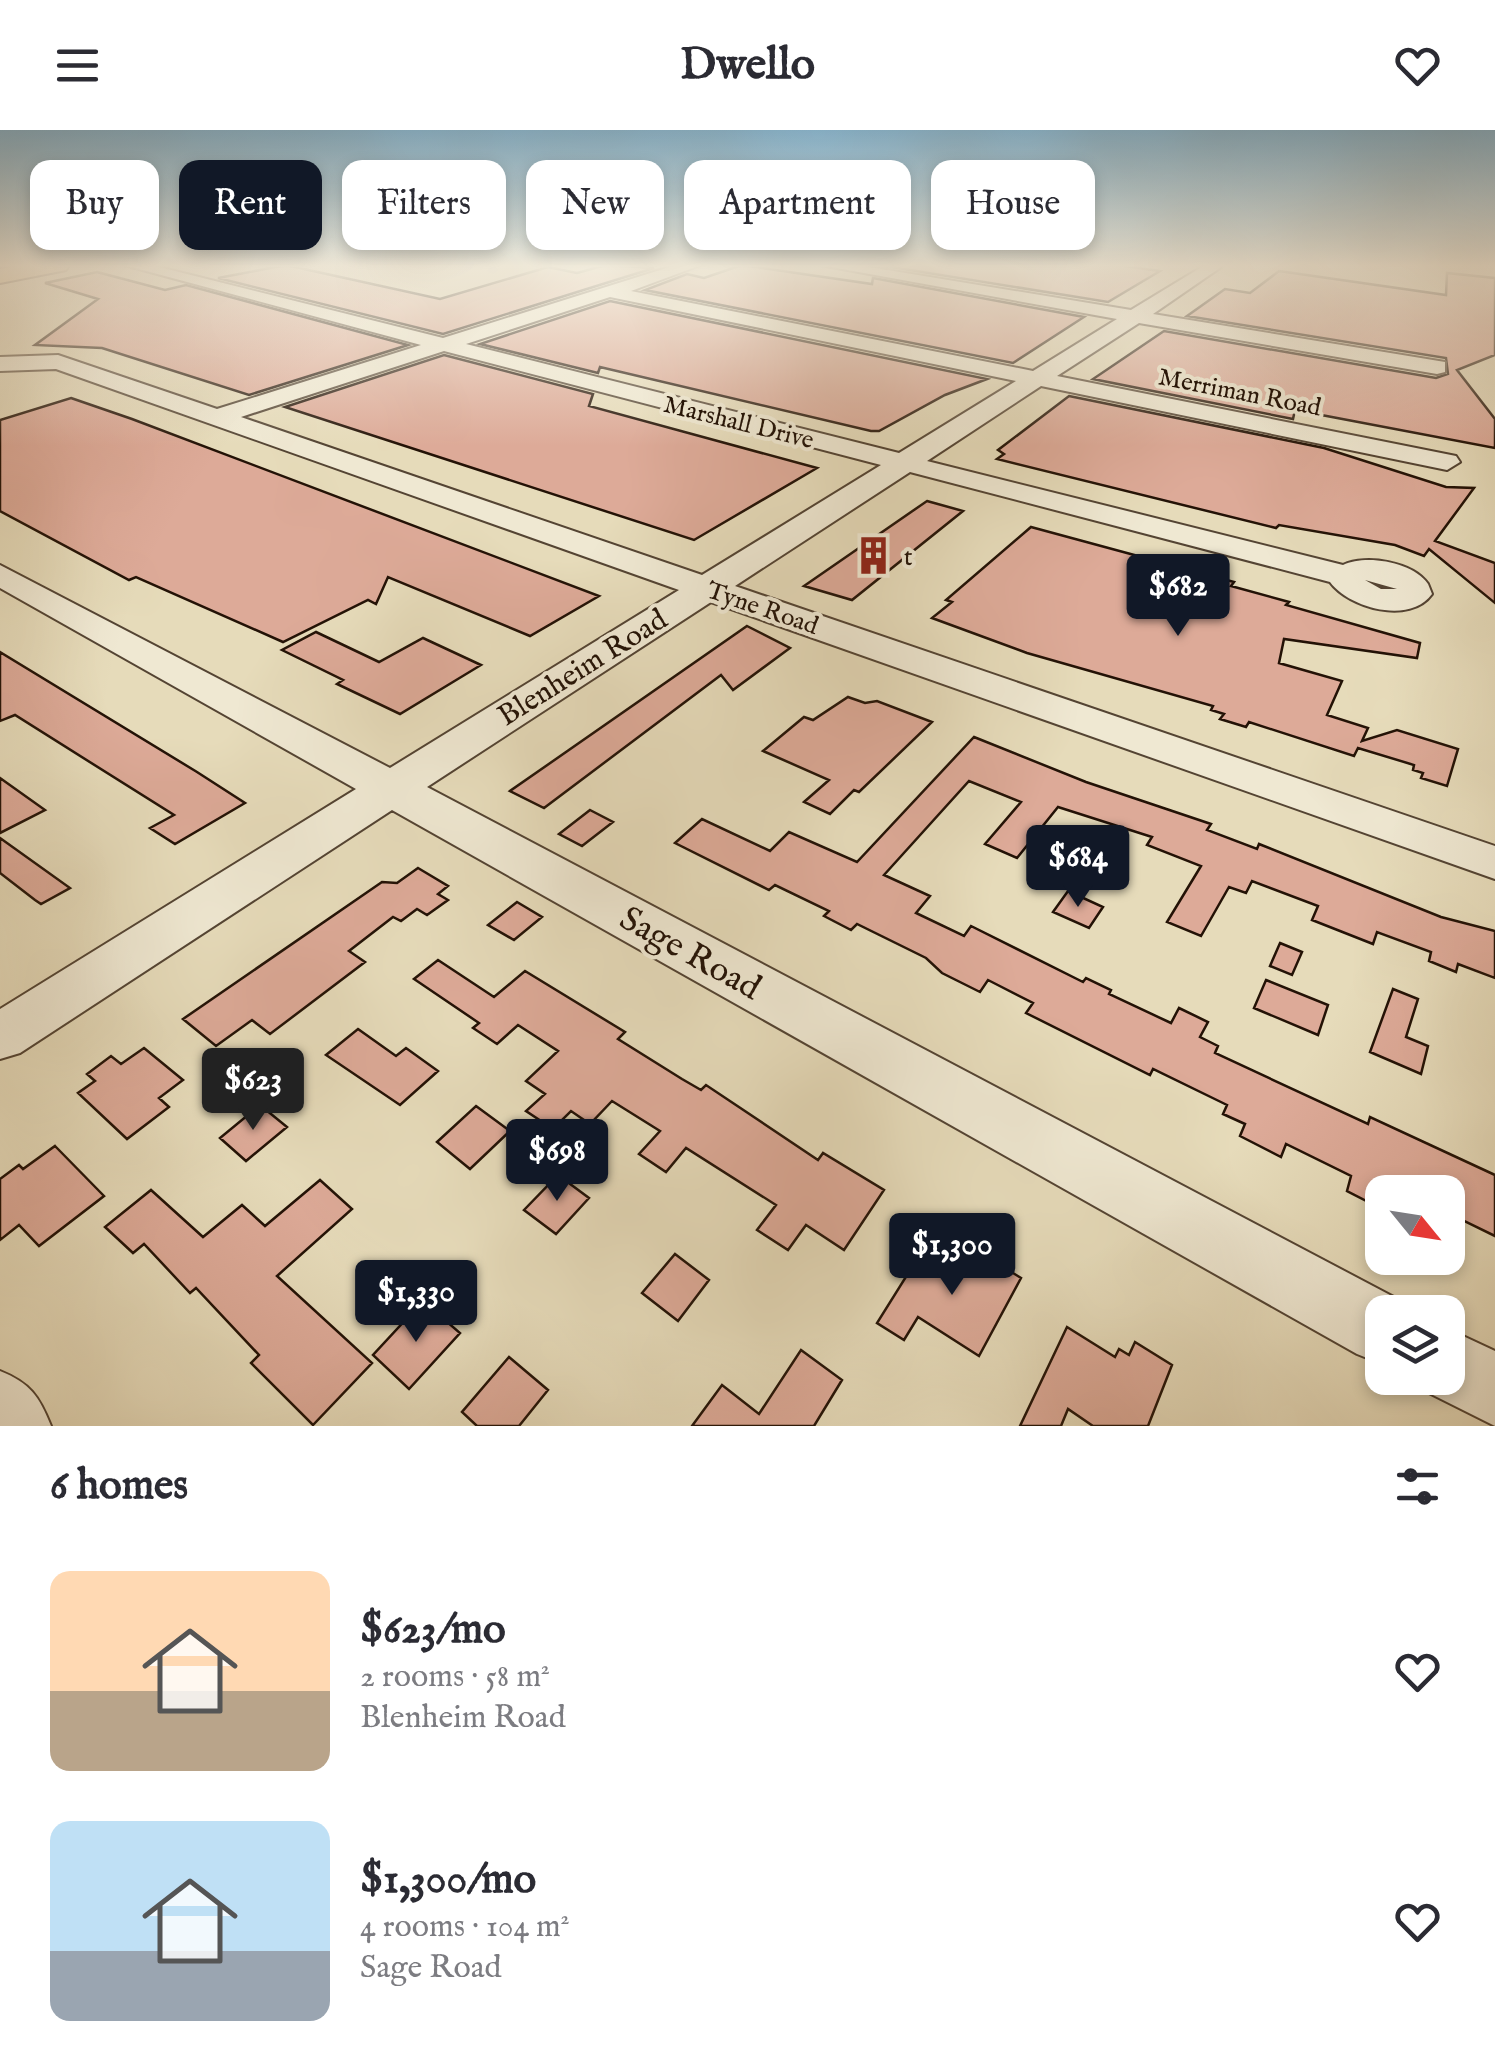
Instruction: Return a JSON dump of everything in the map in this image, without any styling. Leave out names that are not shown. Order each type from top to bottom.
[{"type":"street","name":"Marshall Drive","points":[[368,325],[1346,576]]},
{"type":"street","points":[[218,417],[505,325]]},
{"type":"street","name":"Merriman Road","points":[[776,325],[1447,462]]},
{"type":"street","name":"Blenheim Road","points":[[0,1037],[1119,325]]},
{"type":"street","points":[[1189,325],[1437,368]]},
{"type":"street","name":"Tyne Road","points":[[15,362],[58,362],[1495,862]]},
{"type":"street","name":"Sage Road","points":[[0,575],[1365,1320]]},
{"type":"street","points":[[1465,1373],[1495,1390]]},
{"type":"street","points":[[0,1408],[14,1426]]},
{"type":"building","points":[[62,325],[336,325],[408,345],[249,395],[102,348],[35,345]]},
{"type":"building","points":[[409,325],[470,325],[443,334]]},
{"type":"building","points":[[536,325],[728,325],[987,379],[945,395],[879,431],[871,431],[600,367],[598,373],[480,344]]},
{"type":"building","points":[[824,325],[1071,325],[1013,363]]},
{"type":"building","points":[[1245,325],[1495,325],[1495,355],[1457,370],[1495,419],[1495,448],[1295,410],[1293,419],[1093,379],[1164,331],[1436,378],[1448,374],[1446,358]]},
{"type":"building","points":[[444,355],[593,394],[589,406],[817,468],[694,540],[285,407]]},
{"type":"building","points":[[1069,396],[1324,448],[1446,487],[1474,488],[1435,541],[1495,563],[1495,603],[1429,549],[1424,556],[1395,545],[1279,525],[1276,528],[997,459],[1004,454],[998,450]]},
{"type":"building","points":[[71,398],[599,596],[530,636],[388,577],[376,604],[368,600],[283,642],[136,577],[129,580],[0,511],[0,420]]},
{"type":"building","points":[[927,501],[963,511],[852,600],[804,586]]},
{"type":"building","points":[[1031,527],[1234,582],[1231,586],[1289,602],[1286,605],[1420,643],[1417,658],[1284,639],[1279,663],[1342,681],[1327,715],[1368,728],[1362,741],[1397,730],[1458,749],[1447,786],[1421,778],[1423,773],[1413,770],[1414,765],[1358,748],[1354,756],[1249,722],[1246,727],[1220,719],[1224,714],[1211,710],[1213,706],[1027,653],[932,618],[952,602],[946,600]]},
{"type":"building","points":[[747,626],[790,648],[733,690],[721,675],[544,808],[510,791]]},
{"type":"building","points":[[316,632],[379,662],[423,638],[481,665],[400,714],[337,684],[343,680],[282,650]]},
{"type":"building","points":[[0,652],[245,803],[175,844],[150,828],[174,815],[15,715],[0,721]]},
{"type":"building","points":[[848,697],[865,703],[877,701],[932,722],[859,792],[854,790],[830,814],[804,802],[829,780],[763,751],[804,717],[813,720]]},
{"type":"building","points":[[974,737],[1086,782],[1211,824],[1207,830],[1257,849],[1259,844],[1441,917],[1495,931],[1495,978],[1458,964],[1456,972],[1429,961],[1431,952],[1377,932],[1373,944],[1312,920],[1318,906],[1252,881],[1246,893],[1229,887],[1201,936],[1167,922],[1201,866],[1147,845],[1152,837],[1058,807],[1017,858],[985,844],[1021,802],[969,781],[884,875],[930,896],[916,913],[964,936],[971,926],[1083,982],[1086,978],[1111,990],[1109,994],[1171,1023],[1179,1008],[1208,1022],[1200,1037],[1218,1046],[1215,1053],[1368,1124],[1370,1117],[1495,1175],[1495,1236],[1465,1221],[1465,1175],[1365,1175],[1365,1200],[1347,1191],[1351,1176],[1286,1144],[1281,1157],[1240,1136],[1245,1124],[1223,1114],[1227,1105],[1153,1069],[1150,1075],[1026,1013],[1033,1003],[988,980],[980,992],[942,973],[926,958],[857,924],[851,930],[824,916],[829,911],[775,885],[769,890],[675,843],[702,819],[770,851],[789,832],[857,862]]},
{"type":"building","points":[[0,778],[45,810],[0,833]]},
{"type":"building","points":[[590,810],[613,822],[582,846],[559,834]]},
{"type":"building","points":[[0,838],[70,888],[41,904],[35,900],[0,873]]},
{"type":"building","points":[[418,868],[448,886],[438,894],[448,900],[427,915],[417,909],[401,921],[393,917],[349,951],[365,962],[270,1034],[252,1020],[216,1046],[183,1019],[382,882],[397,883]]},
{"type":"building","points":[[1068,891],[1103,907],[1089,928],[1053,912]]},
{"type":"building","points":[[517,902],[542,917],[514,940],[488,925]]},
{"type":"building","points":[[1280,943],[1302,952],[1292,975],[1270,966]]},
{"type":"building","points":[[438,960],[494,997],[525,971],[625,1032],[618,1039],[682,1079],[701,1090],[706,1085],[818,1160],[823,1153],[884,1190],[844,1250],[806,1225],[788,1250],[757,1230],[776,1205],[686,1148],[666,1172],[639,1154],[660,1131],[612,1101],[590,1124],[571,1111],[553,1129],[526,1111],[545,1094],[526,1081],[558,1051],[518,1025],[497,1044],[473,1028],[479,1023],[414,979]]},
{"type":"building","points":[[1266,980],[1328,1005],[1318,1035],[1254,1008]]},
{"type":"building","points":[[1393,989],[1418,999],[1406,1037],[1428,1046],[1421,1074],[1370,1052]]},
{"type":"building","points":[[358,1029],[396,1056],[406,1048],[438,1071],[400,1105],[326,1055]]},
{"type":"building","points":[[144,1048],[183,1080],[159,1098],[169,1107],[127,1139],[78,1093],[95,1081],[87,1074],[111,1056],[121,1064]]},
{"type":"building","points":[[260,1105],[287,1127],[246,1161],[220,1138]]},
{"type":"building","points":[[476,1106],[510,1131],[470,1169],[437,1142]]},
{"type":"building","points":[[55,1146],[104,1196],[39,1246],[19,1225],[0,1240],[0,1179],[19,1165],[23,1169]]},
{"type":"building","points":[[558,1175],[589,1198],[556,1234],[524,1210]]},
{"type":"building","points":[[320,1180],[352,1209],[277,1276],[372,1363],[313,1425],[251,1363],[259,1355],[196,1288],[190,1293],[144,1244],[133,1253],[105,1227],[151,1190],[203,1237],[242,1205],[265,1226]]},
{"type":"building","points":[[929,1240],[967,1264],[971,1258],[982,1265],[986,1256],[1021,1278],[979,1356],[918,1317],[904,1340],[877,1323]]},
{"type":"building","points":[[675,1254],[709,1280],[678,1321],[642,1293]]},
{"type":"building","points":[[423,1301],[460,1333],[409,1389],[373,1355]]},
{"type":"building","points":[[1067,1327],[1115,1357],[1119,1349],[1129,1355],[1135,1342],[1172,1365],[1148,1426],[1093,1426],[1068,1409],[1061,1426],[1020,1426]]},
{"type":"building","points":[[801,1350],[842,1380],[814,1426],[692,1426],[722,1385],[759,1414]]},
{"type":"building","points":[[509,1357],[548,1390],[519,1426],[477,1426],[462,1412]]},
{"type":"place","name":"t","points":[[874,556]]}]
